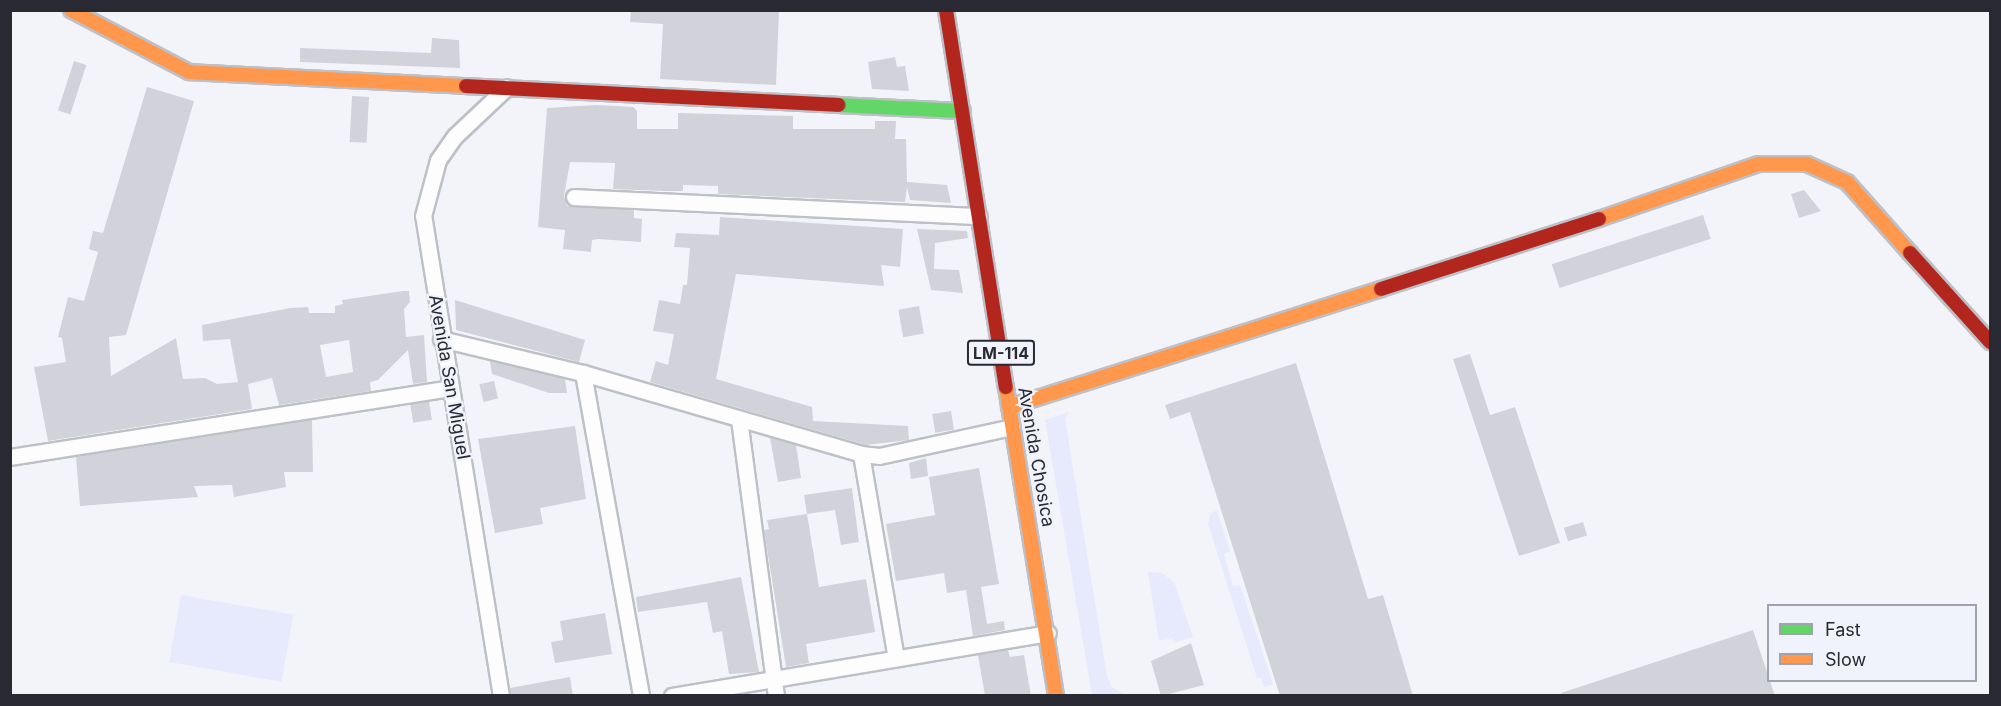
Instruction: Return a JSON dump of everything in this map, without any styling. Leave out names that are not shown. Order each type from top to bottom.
[{"type":"street","points":[[71,10],[189,72],[963,111]]},
{"type":"street","name":"Avenida Chosica","points":[[946,10],[1012,427],[1048,633],[1056,696]]},
{"type":"street","name":"Avenida San Miguel","points":[[501,696],[441,339],[423,216],[424,201],[438,160],[455,136],[507,87]]},
{"type":"street","points":[[1009,407],[1572,228],[1759,164],[1807,164],[1847,182],[1990,342]]},
{"type":"street","points":[[574,197],[979,216]]},
{"type":"street","points":[[441,339],[583,373],[861,454],[879,456],[1012,427]]},
{"type":"street","points":[[583,373],[641,696]]},
{"type":"street","points":[[10,457],[451,388]]},
{"type":"street","points":[[739,419],[776,678],[776,696]]},
{"type":"street","points":[[861,454],[896,658]]},
{"type":"street","points":[[672,696],[1048,633]]},
{"type":"shaded area","points":[[1069,412],[1065,419],[1107,676],[1112,687],[1125,695],[1092,695],[1045,420]]},
{"type":"shaded area","points":[[1217,510],[1230,551],[1224,554],[1233,586],[1240,585],[1273,684],[1264,687],[1261,678],[1257,678],[1208,524],[1210,514]]},
{"type":"shaded area","points":[[1148,572],[1162,573],[1174,582],[1193,637],[1174,643],[1173,638],[1159,641]]},
{"type":"shaded area","points":[[181,595],[293,615],[281,682],[169,662]]},
{"type":"building","points":[[631,10],[779,10],[776,85],[660,79],[663,24],[630,22]]},
{"type":"building","points":[[432,38],[459,40],[460,68],[300,62],[300,48],[431,53]]},
{"type":"building","points":[[895,57],[897,67],[905,66],[909,91],[872,89],[868,62]]},
{"type":"building","points":[[74,61],[86,65],[70,114],[58,110]]},
{"type":"building","points":[[147,87],[194,101],[126,335],[109,337],[111,376],[176,338],[183,379],[205,378],[217,384],[238,382],[230,339],[203,341],[202,325],[290,308],[308,307],[309,313],[335,313],[335,306],[343,304],[342,300],[409,291],[410,302],[404,309],[406,337],[424,335],[427,382],[413,384],[408,350],[378,380],[370,382],[371,391],[279,405],[272,378],[248,384],[252,409],[48,441],[34,367],[66,362],[62,338],[58,337],[68,297],[84,301],[98,252],[89,249],[93,231],[103,233]],"holes":[[[349,340],[353,372],[326,377],[320,345]]]},
{"type":"building","points":[[352,96],[369,97],[367,143],[350,142]]},
{"type":"building","points":[[596,105],[633,107],[637,111],[637,129],[678,129],[678,113],[793,116],[793,129],[875,129],[875,121],[896,121],[895,139],[906,139],[907,182],[947,185],[951,203],[910,200],[907,187],[905,202],[718,194],[718,186],[683,185],[683,191],[613,189],[615,163],[570,162],[564,196],[567,206],[634,210],[634,218],[642,219],[641,242],[598,239],[592,240],[591,252],[563,249],[565,230],[538,227],[547,108]]},
{"type":"building","points":[[1804,190],[1821,211],[1799,218],[1791,194]]},
{"type":"building","points":[[1703,215],[1711,239],[1560,288],[1552,264]]},
{"type":"building","points":[[720,217],[903,229],[900,267],[881,265],[884,286],[736,274],[716,379],[812,407],[813,421],[908,426],[909,440],[866,445],[650,382],[656,361],[668,365],[674,334],[653,331],[659,300],[680,304],[683,285],[687,285],[690,248],[674,247],[676,233],[719,235]]},
{"type":"building","points":[[917,229],[967,231],[968,238],[935,243],[934,269],[959,270],[963,293],[931,290]]},
{"type":"building","points":[[455,300],[585,340],[579,362],[456,330]]},
{"type":"building","points":[[919,306],[924,334],[903,337],[898,310]]},
{"type":"building","points":[[1470,354],[1490,415],[1515,407],[1560,543],[1519,556],[1453,359]]},
{"type":"building","points":[[490,361],[565,379],[567,393],[549,393],[492,374]]},
{"type":"building","points":[[1296,363],[1368,599],[1383,595],[1413,696],[1280,696],[1190,412],[1170,419],[1165,405]]},
{"type":"building","points":[[494,381],[498,399],[483,402],[479,384]]},
{"type":"building","points":[[429,401],[432,420],[413,423],[410,404]]},
{"type":"building","points":[[951,411],[954,430],[935,433],[932,414]]},
{"type":"building","points":[[312,420],[313,472],[284,472],[286,487],[234,497],[232,485],[194,486],[198,497],[80,506],[76,457]]},
{"type":"building","points":[[575,426],[586,499],[540,508],[543,524],[495,533],[478,439]]},
{"type":"building","points":[[770,438],[796,445],[801,478],[778,482]]},
{"type":"building","points":[[926,458],[928,476],[911,479],[909,463]]},
{"type":"building","points":[[979,468],[999,584],[981,587],[987,624],[1004,621],[1005,630],[973,636],[966,590],[947,593],[944,573],[896,581],[886,524],[935,515],[929,477]]},
{"type":"building","points":[[852,488],[859,542],[841,545],[835,510],[807,514],[804,495]]},
{"type":"building","points":[[807,514],[819,587],[866,579],[875,632],[806,644],[809,663],[786,667],[764,530],[769,529],[767,520]]},
{"type":"building","points":[[1583,522],[1587,535],[1568,541],[1564,528]]},
{"type":"building","points":[[741,577],[759,672],[729,674],[722,631],[713,633],[707,602],[638,612],[636,597]]},
{"type":"building","points":[[605,613],[612,654],[555,663],[551,642],[563,640],[560,621]]},
{"type":"building","points":[[1753,630],[1767,672],[1767,682],[1770,682],[1775,696],[1562,696],[1561,693]]},
{"type":"building","points":[[1191,643],[1204,685],[1161,696],[1151,661]]},
{"type":"building","points":[[1008,650],[1010,657],[1024,655],[1031,696],[985,696],[978,655]]},
{"type":"building","points":[[570,677],[573,696],[511,696],[510,688]]},
{"type":"traffic: fast","points":[[839,105],[963,111]]},
{"type":"traffic: slow","points":[[71,10],[189,72],[466,86]]},
{"type":"traffic: slow","points":[[1599,219],[1759,164],[1807,164],[1847,182],[1910,253]]},
{"type":"traffic: slow","points":[[1009,407],[1381,289]]},
{"type":"traffic: slow","points":[[1006,387],[1056,696]]},
{"type":"traffic: jam","points":[[946,10],[1006,387]]},
{"type":"traffic: jam","points":[[466,86],[839,105]]},
{"type":"traffic: jam","points":[[1381,289],[1599,219]]},
{"type":"traffic: jam","points":[[1910,253],[1990,342]]}]
